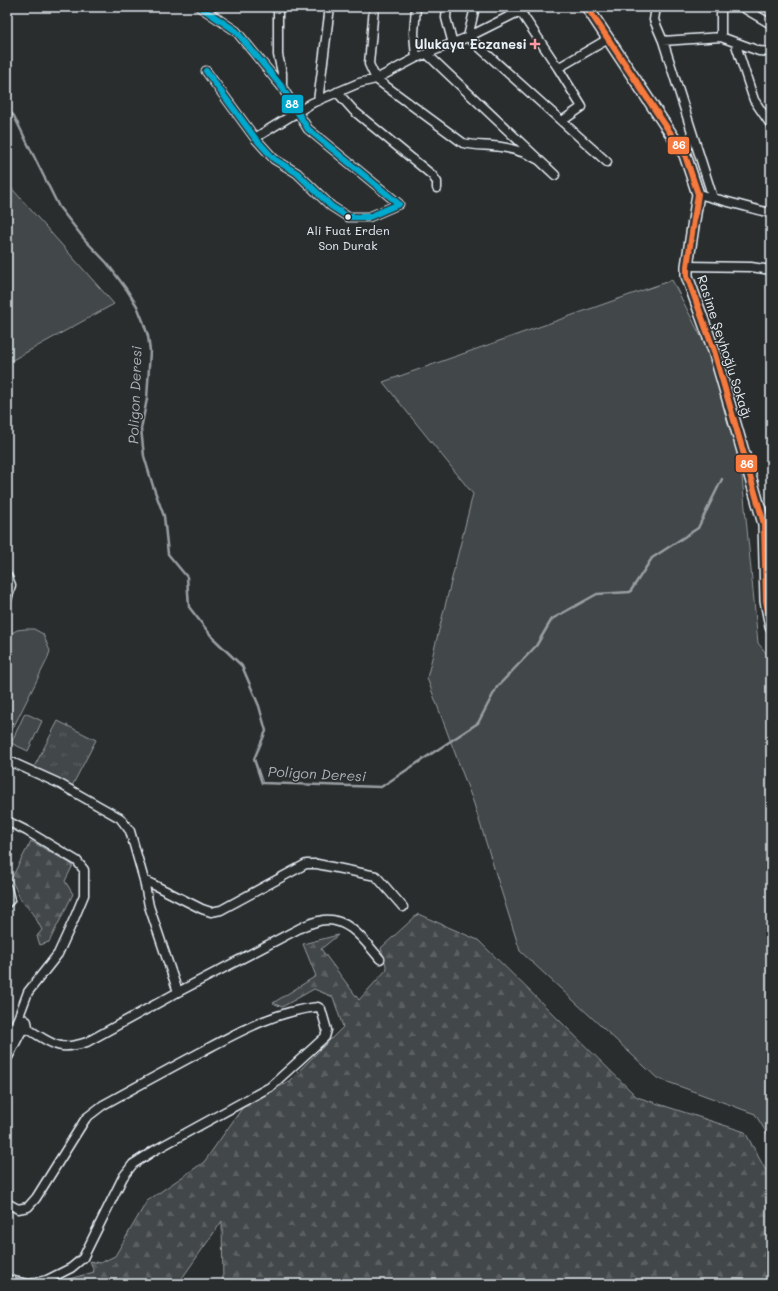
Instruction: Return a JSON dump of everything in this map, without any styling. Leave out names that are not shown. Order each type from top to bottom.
[{"type":"main road","name":"Rasime Şeyhoğlu Sokağı","points":[[587,7],[686,155],[698,194],[687,266],[687,276],[714,351],[764,524],[768,532],[766,601],[771,627]]},
{"type":"street","points":[[200,7],[236,31],[282,87],[308,129],[399,204],[369,217],[348,217],[330,206],[297,173],[274,159],[255,138],[206,71]]},
{"type":"street","points":[[278,7],[278,55],[282,73],[282,87]]},
{"type":"street","points":[[318,101],[330,7]]},
{"type":"street","points":[[374,7],[369,64],[376,79],[463,143],[472,145],[500,146],[526,152],[539,160]]},
{"type":"street","points":[[416,7],[414,33],[416,58]]},
{"type":"street","points":[[447,7],[446,18],[453,44]]},
{"type":"street","points":[[468,36],[475,7]]},
{"type":"street","points":[[255,138],[318,101],[359,83],[376,79],[416,58],[453,44],[528,7]]},
{"type":"street","points":[[656,7],[654,20],[663,42],[713,198]]},
{"type":"street","points":[[721,7],[721,38]]},
{"type":"street","points":[[742,7],[771,24]]},
{"type":"street","points":[[520,11],[582,107],[562,121]]},
{"type":"street","points":[[468,36],[607,162]]},
{"type":"street","points":[[663,42],[721,38],[760,51],[771,52]]},
{"type":"street","points":[[558,68],[608,39]]},
{"type":"street","points":[[735,42],[754,100],[771,125]]},
{"type":"street","points":[[427,54],[556,175]]},
{"type":"street","points":[[337,92],[354,111],[432,175],[437,182],[437,188]]},
{"type":"street","points":[[698,194],[771,212]]},
{"type":"street","points":[[687,266],[751,267],[771,270]]},
{"type":"street","points":[[7,576],[11,585],[7,600]]},
{"type":"street","points":[[7,760],[58,783],[120,818],[130,831],[144,880],[149,906],[178,992]]},
{"type":"street","points":[[7,821],[27,831],[77,861],[84,870],[84,895],[58,954],[28,992],[21,1028],[7,1057]]},
{"type":"street","points":[[144,880],[211,912],[221,910],[306,864],[317,864],[376,876],[403,907]]},
{"type":"street","points":[[7,888],[10,900],[7,903]]},
{"type":"street","points":[[21,1028],[53,1045],[74,1046],[88,1042],[178,992],[304,926],[320,920],[334,920],[347,925],[359,935],[380,959]]},
{"type":"street","points":[[7,1203],[18,1209],[28,1207],[36,1198],[86,1118],[103,1105],[240,1031],[275,1017],[304,1008],[318,1007],[321,1009],[327,1030],[325,1037],[270,1087],[154,1150],[133,1164],[123,1177],[83,1258],[71,1268],[47,1280],[29,1284],[7,1279]]},
{"type":"street","points":[[7,1040],[21,1028]]},
{"type":"green space","points":[[7,183],[114,304],[7,363]]},
{"type":"green space","points":[[672,280],[711,356],[741,466],[758,643],[771,659],[771,1140],[755,1114],[657,1078],[520,951],[474,804],[427,678],[473,494],[383,382]]},
{"type":"green space","points":[[34,629],[43,634],[50,651],[12,730],[7,734],[7,636],[17,630]]},
{"type":"green space","points":[[25,713],[42,721],[28,751],[11,743]]},
{"type":"green space","points":[[58,721],[96,740],[72,786],[34,767]]},
{"type":"green space","points":[[31,841],[73,865],[65,881],[73,894],[49,942],[40,945],[37,936],[42,930],[33,913],[21,900],[11,879]]},
{"type":"green space","points":[[418,914],[478,940],[637,1097],[745,1132],[771,1180],[771,1284],[223,1284],[222,1221],[178,1284],[51,1284],[94,1272],[90,1261],[100,1263],[115,1256],[147,1201],[204,1162],[243,1107],[288,1082],[343,1027],[333,997],[314,989],[282,1007],[273,1003],[316,976],[303,944],[338,935],[321,949],[359,1000],[387,969],[381,948]]},
{"type":"waterway","name":"Poligon Deresi","points":[[7,109],[14,116],[59,207],[85,240],[107,263],[127,290],[137,306],[143,321],[148,336],[150,351],[147,399],[141,429],[144,456],[164,516],[168,554],[187,577],[189,607],[213,638],[242,666],[259,706],[266,731],[254,759],[262,783],[381,787],[478,723],[497,687],[536,646],[552,619],[597,594],[630,592],[652,558],[698,528],[722,479]]},
{"type":"transit line","name":"88","points":[[200,7],[236,31],[282,87],[308,129],[399,204],[369,217],[348,217],[331,206],[297,173],[274,159],[255,138],[206,71]]},
{"type":"transit line","name":"86","points":[[587,7],[685,155],[698,194],[687,266],[687,276],[714,351],[764,524],[766,601],[771,627]]},
{"type":"place","name":"Ulukaya Eczanesi","points":[[535,44]]},
{"type":"place","name":"Ali Fuat Erden Son Durak","points":[[348,217]]}]
